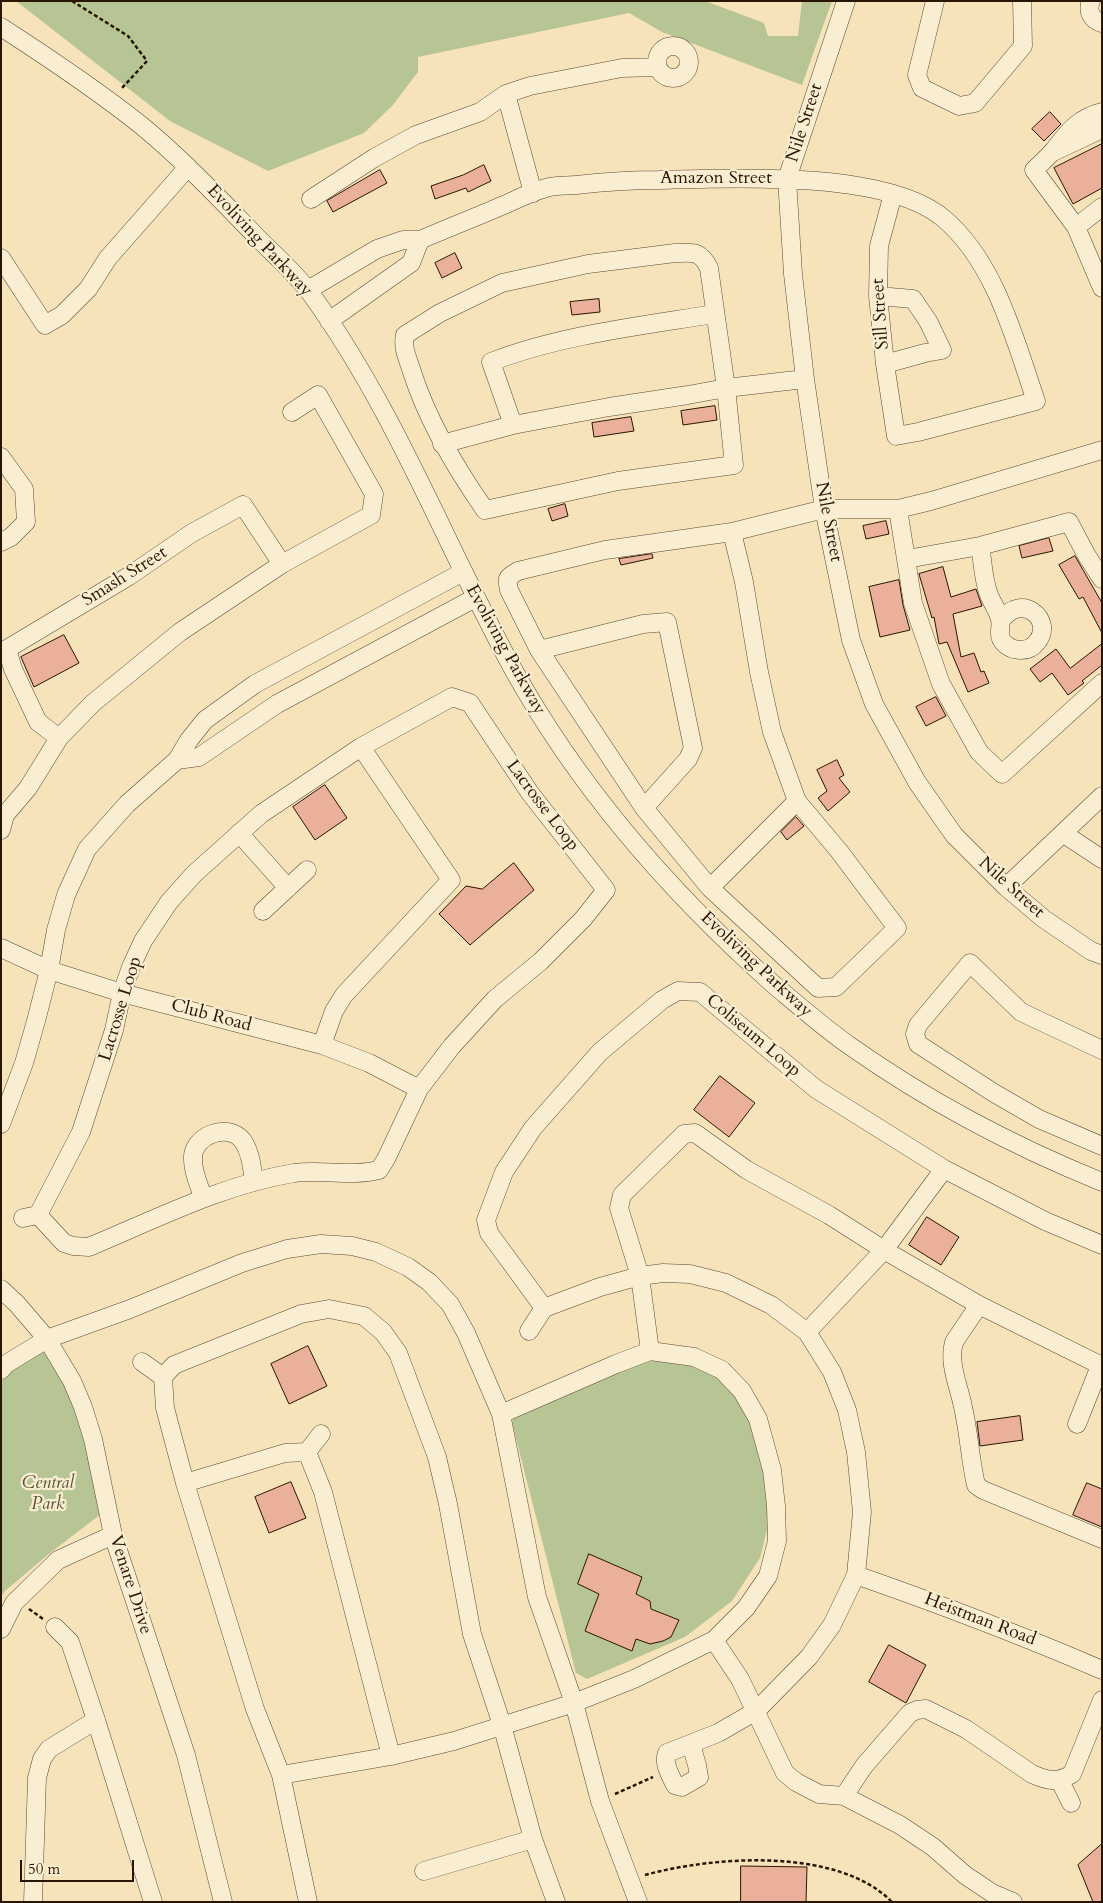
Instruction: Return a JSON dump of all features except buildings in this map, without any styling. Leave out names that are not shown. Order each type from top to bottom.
[{"type":"street","name":"Nile Street","points":[[846,1],[787,179],[793,274],[805,379],[824,509],[851,640],[874,704],[917,782],[954,835],[1006,887],[1044,919],[1091,951],[1102,955]]},
{"type":"street","points":[[935,1],[917,75],[922,88],[958,106],[975,103],[1023,46],[1022,1]]},
{"type":"street","points":[[1091,1],[1090,15],[1094,20],[1102,23]]},
{"type":"street","name":"Evoliving Parkway","points":[[1,27],[110,101],[145,128],[188,167],[308,290],[373,390],[414,468],[475,598],[516,673],[572,762],[640,849],[715,931],[824,1027],[900,1080],[990,1132],[1102,1182]]},
{"type":"street","points":[[311,199],[374,158],[416,135],[480,112],[506,94],[530,86],[622,68],[658,67]]},
{"type":"street","points":[[506,94],[533,193]]},
{"type":"street","points":[[1102,112],[1081,120],[1065,134],[1052,152],[1034,170],[1076,227],[1102,288]]},
{"type":"street","points":[[1052,152],[1102,129]]},
{"type":"street","points":[[1,258],[46,325],[62,315],[88,289],[108,258],[188,167]]},
{"type":"street","name":"Amazon Street","points":[[308,290],[377,249],[403,240],[420,240],[547,188],[617,180],[748,178],[787,179],[846,185],[893,194],[924,206],[942,217],[960,234],[988,276],[1007,316],[1036,401],[896,436]]},
{"type":"street","name":"Sill Street","points":[[893,194],[879,246],[878,296],[885,364],[896,436]]},
{"type":"street","points":[[1076,227],[1102,207]]},
{"type":"street","points":[[329,321],[411,263],[420,240]]},
{"type":"street","points":[[675,253],[696,253],[704,258],[709,268],[714,314],[726,388],[734,465],[618,481],[485,510],[442,444],[421,400],[403,345],[405,335],[440,313],[502,283],[588,264],[675,253]]},
{"type":"street","points":[[878,296],[913,300],[928,321],[942,350],[885,364]]},
{"type":"street","points":[[513,425],[490,362],[509,354],[598,333],[714,314]]},
{"type":"street","points":[[442,444],[513,425],[726,388],[805,379]]},
{"type":"street","points":[[2,819],[28,788],[59,738],[93,703],[180,632],[282,564],[371,515],[374,494],[318,395],[292,412]]},
{"type":"street","points":[[732,532],[744,582],[759,672],[772,732],[797,800],[897,928],[836,987],[818,988],[710,888],[644,808],[539,650],[509,590],[506,580],[518,571],[605,550],[732,532],[824,509],[898,509],[1102,450]]},
{"type":"street","points":[[1,457],[24,489],[26,522],[11,537],[1,542]]},
{"type":"street","name":"Smash Street","points":[[4,648],[129,576],[246,499],[282,564]]},
{"type":"street","points":[[898,509],[913,603],[941,684],[979,752],[1002,774],[1102,683]]},
{"type":"street","points":[[907,559],[980,546],[1069,522],[1102,579]]},
{"type":"street","points":[[980,546],[988,594],[1001,620]]},
{"type":"street","points":[[1,1124],[24,1063],[49,970],[56,930],[66,895],[87,849],[127,804],[177,760],[189,740],[205,720],[255,684],[464,572]]},
{"type":"street","points":[[437,586],[451,610]]},
{"type":"street","points":[[177,760],[199,757],[277,704],[475,598]]},
{"type":"street","points":[[539,650],[643,624],[667,622],[693,748],[688,759],[644,808]]},
{"type":"street","points":[[336,640],[349,665]]},
{"type":"street","points":[[4,648],[38,722],[59,738]]},
{"type":"street","name":"Lacrosse Loop","points":[[452,697],[470,703],[530,794],[606,890],[583,919],[541,961],[489,1005],[452,1046],[418,1089],[386,1159],[378,1170],[364,1174],[297,1173],[254,1182],[203,1197],[89,1247],[64,1243],[30,1217],[81,1132],[114,1030],[130,967],[143,941],[170,902],[194,874],[239,833],[262,814],[361,747],[452,697]]},
{"type":"street","points":[[322,1045],[334,1011],[344,995],[451,880],[361,747]]},
{"type":"street","points":[[1006,887],[1102,796]]},
{"type":"street","points":[[710,888],[797,800]]},
{"type":"street","points":[[239,833],[288,888]]},
{"type":"street","points":[[1064,834],[1102,859]]},
{"type":"street","points":[[263,911],[307,870]]},
{"type":"street","name":"Club Road","points":[[1,948],[49,970],[122,993],[322,1045],[369,1063],[418,1089]]},
{"type":"street","points":[[1102,1050],[1021,1012],[970,962],[918,1024],[915,1034],[918,1044],[994,1093],[1039,1119],[1102,1146]]},
{"type":"street","name":"Coliseum Loop","points":[[544,1308],[489,1233],[486,1220],[504,1172],[532,1128],[600,1052],[662,1000],[678,991],[700,992],[816,1089],[944,1169],[1045,1221],[1102,1245]]},
{"type":"street","points":[[203,1197],[192,1158],[198,1143],[211,1133],[227,1132],[242,1139],[250,1154],[254,1182]]},
{"type":"street","points":[[650,1351],[640,1276],[619,1208],[622,1195],[684,1134],[694,1133],[747,1170],[829,1215],[884,1250],[979,1305],[1101,1366],[1077,1424]]},
{"type":"street","points":[[807,1332],[884,1250],[944,1169]]},
{"type":"street","points":[[1,1370],[6,1364],[46,1339],[263,1256],[287,1249],[321,1244],[352,1246],[376,1252],[408,1267],[429,1282],[450,1304],[466,1333],[501,1414],[537,1597],[574,1703],[600,1801],[638,1902]]},
{"type":"street","points":[[529,1331],[544,1308],[600,1287],[640,1276],[663,1273],[690,1274],[726,1283],[771,1305],[807,1332],[832,1372],[847,1410],[856,1452],[862,1512],[856,1575],[832,1625],[809,1657],[756,1711],[718,1733],[667,1753],[664,1760],[675,1785],[682,1787],[699,1777],[691,1744]]},
{"type":"street","name":"Venare Drive","points":[[1,1289],[17,1304],[46,1339],[72,1381],[83,1407],[94,1439],[113,1535],[186,1755],[222,1902]]},
{"type":"street","points":[[979,1305],[954,1342],[952,1355],[964,1408],[976,1485],[983,1490],[1102,1539]]},
{"type":"street","points":[[308,1902],[281,1775],[255,1709],[185,1483],[165,1408],[163,1377],[174,1365],[301,1314],[328,1309],[364,1316],[383,1332],[398,1353],[437,1457],[448,1504],[472,1634],[502,1725],[533,1839],[556,1902]]},
{"type":"street","points":[[281,1775],[391,1756],[454,1741],[574,1703],[634,1679],[714,1640],[746,1608],[768,1576],[777,1541],[772,1470],[758,1419],[742,1391],[722,1370],[694,1357],[650,1351],[501,1414]]},
{"type":"street","points":[[142,1362],[163,1377]]},
{"type":"street","points":[[185,1483],[285,1453],[307,1452],[321,1434]]},
{"type":"street","points":[[307,1452],[323,1492],[391,1756]]},
{"type":"street","points":[[1,1629],[16,1600],[58,1560],[113,1535]]},
{"type":"street","name":"Heistman Road","points":[[856,1575],[926,1599],[1102,1670]]},
{"type":"street","points":[[55,1627],[70,1642],[153,1902]]},
{"type":"street","points":[[714,1640],[740,1679],[785,1773],[796,1782],[819,1794],[844,1796],[900,1825],[933,1847],[965,1875],[992,1893],[1013,1902]]},
{"type":"street","points":[[844,1796],[864,1766],[910,1713],[926,1709],[966,1729],[1032,1774],[1042,1778],[1060,1780],[1072,1774],[1102,1700]]},
{"type":"street","points":[[33,1902],[37,1778],[42,1759],[49,1749],[96,1720]]},
{"type":"street","points":[[1060,1780],[1071,1803]]},
{"type":"street","points":[[424,1870],[533,1839]]},
{"type":"path","points":[[72,1],[128,36],[146,61],[110,101]]},
{"type":"path","points":[[16,1600],[55,1627]]},
{"type":"path","points":[[600,1801],[668,1770]]},
{"type":"path","points":[[629,1879],[669,1868],[724,1861],[740,1860],[811,1864],[837,1869],[854,1876],[876,1888],[892,1902]]},
{"type":"green space","points":[[16,1],[705,1],[764,23],[768,36],[798,36],[802,1],[832,1],[802,85],[662,32],[629,13],[418,57],[418,72],[392,106],[364,133],[268,171],[170,121]]},
{"type":"green space","name":"Central Park","points":[[46,1351],[65,1381],[85,1439],[101,1514],[50,1553],[5,1591],[1,1597],[1,1381],[32,1354]]},
{"type":"green space","points":[[650,1355],[694,1362],[719,1375],[756,1424],[766,1464],[769,1522],[760,1558],[732,1601],[685,1637],[587,1679],[576,1673],[512,1423],[514,1415]]}]
